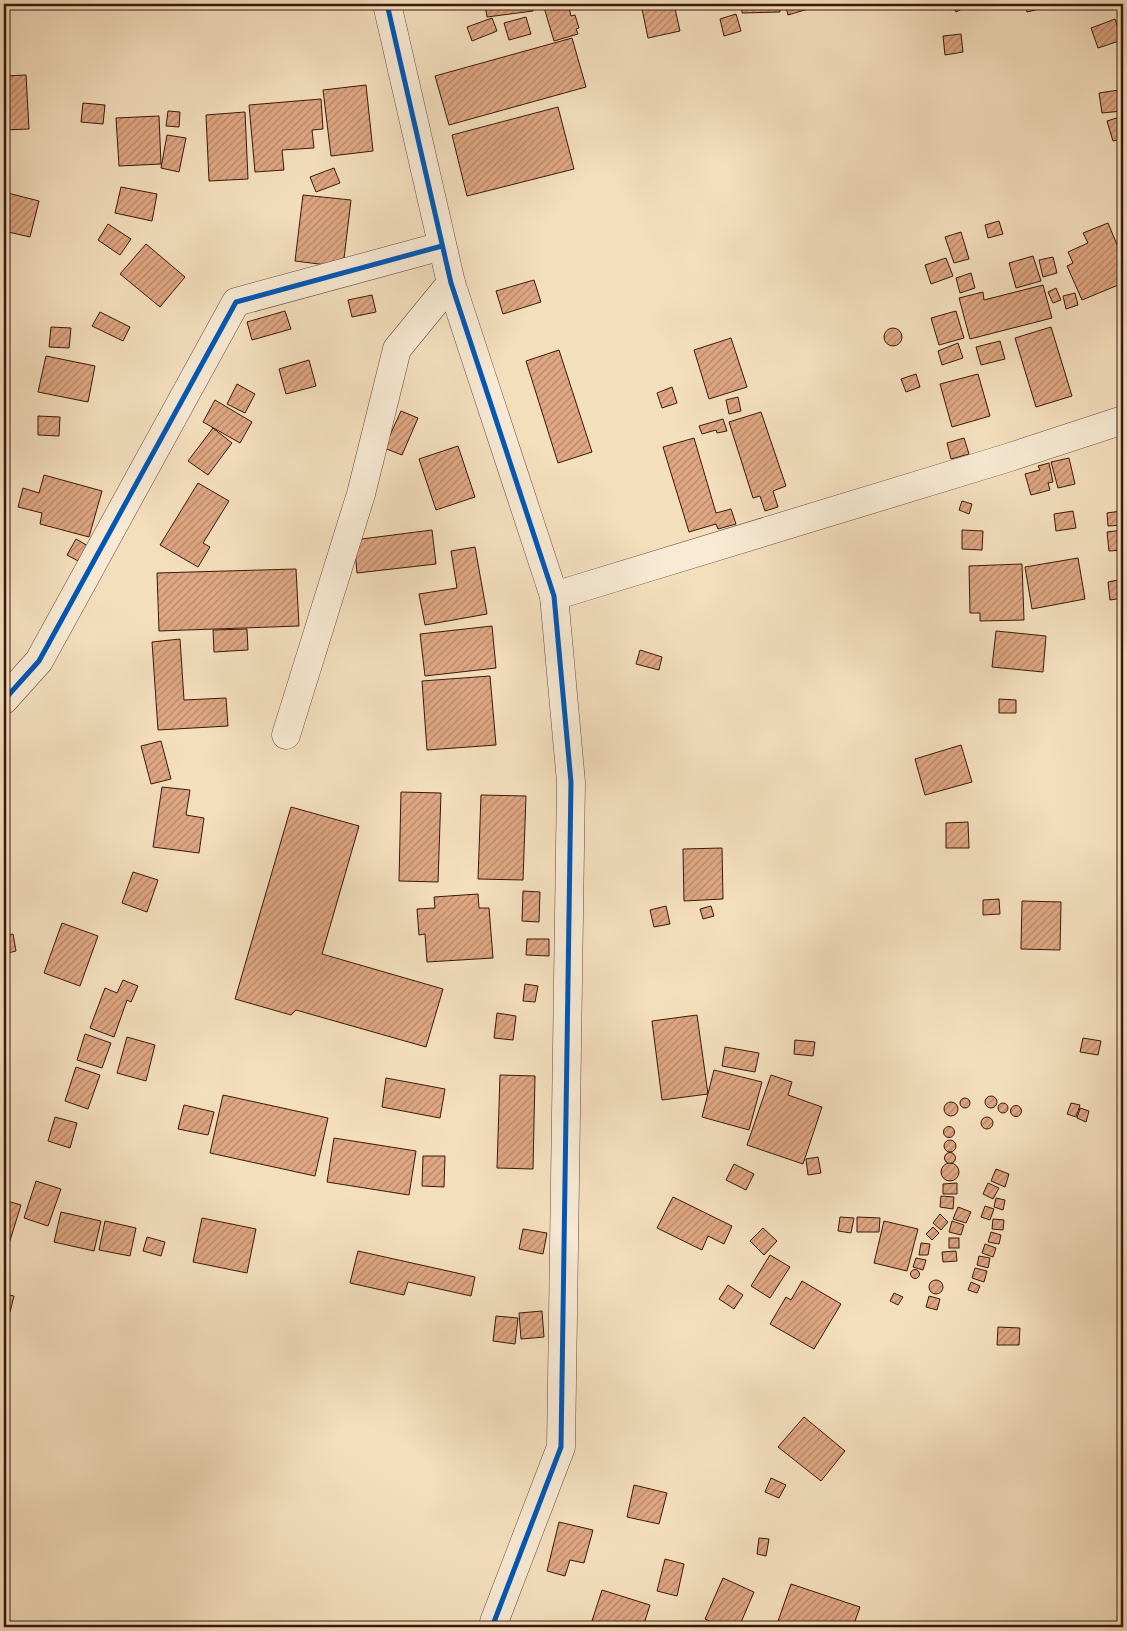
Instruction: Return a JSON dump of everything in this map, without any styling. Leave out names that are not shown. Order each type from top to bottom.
[{"type":"street","points":[[387,4],[451,283],[554,596],[571,782],[561,1447],[494,1627]]},
{"type":"street","points":[[4,700],[39,661],[236,302],[442,246]]},
{"type":"street","points":[[286,735],[361,494],[397,349],[451,283]]},
{"type":"street","points":[[554,596],[1007,458],[1123,420]]},
{"type":"building","points":[[485,4],[532,4],[533,11],[487,17]]},
{"type":"building","points":[[543,4],[568,4],[571,16],[575,15],[579,28],[576,29],[578,34],[554,41]]},
{"type":"building","points":[[641,4],[674,4],[680,31],[648,38]]},
{"type":"building","points":[[742,4],[780,4],[780,12],[742,13]]},
{"type":"building","points":[[785,4],[817,4],[818,6],[788,15]]},
{"type":"building","points":[[952,4],[972,4],[956,12]]},
{"type":"building","points":[[1025,4],[1047,4],[1048,7],[1027,12]]},
{"type":"building","points":[[736,14],[741,31],[724,36],[720,19]]},
{"type":"building","points":[[526,17],[531,34],[509,40],[504,23]]},
{"type":"building","points":[[492,18],[497,31],[472,41],[467,27]]},
{"type":"building","points":[[1115,19],[1122,40],[1098,48],[1091,28]]},
{"type":"building","points":[[961,34],[963,52],[945,55],[943,36]]},
{"type":"building","points":[[572,38],[586,87],[449,125],[435,76]]},
{"type":"building","points":[[26,75],[29,129],[4,130],[4,76]]},
{"type":"building","points":[[366,85],[373,151],[331,156],[323,90]]},
{"type":"building","points":[[1119,90],[1122,111],[1102,113],[1099,93]]},
{"type":"building","points":[[321,99],[323,129],[312,130],[314,148],[282,150],[284,170],[255,172],[249,105]]},
{"type":"building","points":[[83,103],[105,105],[103,124],[81,122]]},
{"type":"building","points":[[558,107],[574,169],[467,196],[452,135]]},
{"type":"building","points":[[168,111],[180,112],[179,127],[166,126]]},
{"type":"building","points":[[245,112],[248,179],[209,181],[206,115]]},
{"type":"building","points":[[159,116],[161,164],[119,166],[116,118]]},
{"type":"building","points":[[1123,116],[1123,139],[1113,141],[1107,121]]},
{"type":"building","points":[[167,135],[186,138],[179,172],[161,168]]},
{"type":"building","points":[[334,168],[340,183],[316,192],[310,177]]},
{"type":"building","points":[[121,187],[157,194],[152,221],[115,213]]},
{"type":"building","points":[[4,192],[39,201],[30,237],[4,231]]},
{"type":"building","points":[[303,195],[351,200],[343,267],[295,261]]},
{"type":"building","points":[[999,221],[1003,234],[988,238],[985,225]]},
{"type":"building","points":[[1108,223],[1123,259],[1123,283],[1082,300],[1067,266],[1073,263],[1068,252],[1088,243],[1083,233]]},
{"type":"building","points":[[108,224],[131,239],[120,255],[98,240]]},
{"type":"building","points":[[961,232],[969,259],[954,263],[945,237]]},
{"type":"building","points":[[146,244],[185,277],[160,307],[120,274]]},
{"type":"building","points":[[1033,256],[1041,281],[1016,288],[1009,263]]},
{"type":"building","points":[[1053,257],[1057,273],[1043,277],[1039,260]]},
{"type":"building","points":[[946,258],[953,276],[931,284],[925,265]]},
{"type":"building","points":[[971,273],[975,288],[960,293],[956,278]]},
{"type":"building","points":[[534,280],[541,302],[503,314],[496,291]]},
{"type":"building","points":[[1043,285],[1052,318],[970,339],[959,298],[983,292],[984,300]]},
{"type":"building","points":[[1056,288],[1061,300],[1053,303],[1048,292]]},
{"type":"building","points":[[1075,293],[1078,305],[1066,309],[1063,296]]},
{"type":"building","points":[[372,295],[376,312],[352,317],[348,300]]},
{"type":"building","points":[[285,311],[291,329],[252,340],[247,322]]},
{"type":"building","points":[[956,311],[964,338],[939,345],[931,318]]},
{"type":"building","points":[[100,312],[130,327],[123,341],[92,326]]},
{"type":"building","points":[[51,327],[71,328],[69,348],[49,347]]},
{"type":"building","points":[[1051,327],[1072,396],[1036,407],[1015,338]]},
{"type":"building","points":[[893,328],[899,331],[902,337],[899,343],[893,346],[887,343],[884,337],[887,331]]},
{"type":"building","points":[[731,338],[747,387],[709,399],[694,350]]},
{"type":"building","points":[[1000,341],[1005,359],[981,365],[976,347]]},
{"type":"building","points":[[958,343],[963,358],[942,365],[938,351]]},
{"type":"building","points":[[559,350],[592,452],[558,463],[526,361]]},
{"type":"building","points":[[46,356],[95,366],[88,402],[38,392]]},
{"type":"building","points":[[309,360],[316,386],[286,394],[279,369]]},
{"type":"building","points":[[916,374],[920,387],[906,392],[901,379]]},
{"type":"building","points":[[978,374],[990,416],[952,427],[940,384]]},
{"type":"building","points":[[237,384],[255,394],[245,413],[227,404]]},
{"type":"building","points":[[672,387],[677,403],[662,408],[657,393]]},
{"type":"building","points":[[738,397],[741,411],[729,414],[726,400]]},
{"type":"building","points":[[215,400],[252,422],[240,443],[203,422]]},
{"type":"building","points":[[401,411],[418,418],[402,455],[384,448]]},
{"type":"building","points":[[761,412],[786,486],[773,491],[778,507],[765,511],[760,496],[753,498],[729,422]]},
{"type":"building","points":[[38,416],[60,417],[59,436],[38,435]]},
{"type":"building","points":[[723,419],[727,431],[717,433],[716,430],[702,434],[699,426]]},
{"type":"building","points":[[213,428],[232,443],[208,475],[188,461]]},
{"type":"building","points":[[694,438],[716,513],[731,509],[736,524],[718,529],[716,524],[689,532],[663,447]]},
{"type":"building","points":[[964,438],[969,454],[951,459],[947,443]]},
{"type":"building","points":[[458,446],[475,497],[436,510],[419,459]]},
{"type":"building","points":[[1069,458],[1075,484],[1058,488],[1051,462]]},
{"type":"building","points":[[4,460],[8,460],[5,484],[4,483]]},
{"type":"building","points":[[1049,463],[1053,482],[1048,483],[1050,490],[1031,495],[1025,474],[1040,470],[1038,466]]},
{"type":"building","points":[[44,475],[102,491],[89,537],[40,524],[42,513],[18,507],[23,488],[39,493]]},
{"type":"building","points":[[198,483],[229,501],[203,543],[210,547],[198,567],[160,545]]},
{"type":"building","points":[[962,501],[972,504],[969,514],[959,510]]},
{"type":"building","points":[[1073,511],[1076,528],[1056,531],[1054,514]]},
{"type":"building","points":[[1121,511],[1123,525],[1108,526],[1107,513]]},
{"type":"building","points":[[432,530],[436,564],[357,573],[354,540]]},
{"type":"building","points":[[962,530],[983,531],[982,550],[962,549]]},
{"type":"building","points":[[1123,530],[1123,550],[1109,551],[1107,532]]},
{"type":"building","points":[[76,539],[88,546],[80,562],[67,555]]},
{"type":"building","points":[[475,547],[487,614],[425,625],[419,594],[457,588],[451,551]]},
{"type":"building","points":[[1078,558],[1085,599],[1032,609],[1025,567]]},
{"type":"building","points":[[1022,564],[1024,620],[980,621],[980,613],[970,613],[969,566]]},
{"type":"building","points":[[296,569],[299,626],[159,631],[157,573]]},
{"type":"building","points":[[1123,579],[1123,598],[1110,600],[1108,582]]},
{"type":"building","points":[[492,626],[496,668],[425,676],[420,634]]},
{"type":"building","points":[[247,629],[248,650],[214,652],[213,630]]},
{"type":"building","points":[[996,631],[1046,636],[1043,672],[992,667]]},
{"type":"building","points":[[180,639],[184,700],[226,698],[228,726],[158,730],[152,642]]},
{"type":"building","points":[[640,650],[662,657],[659,670],[636,664]]},
{"type":"building","points":[[490,676],[496,745],[427,750],[422,681]]},
{"type":"building","points":[[999,699],[1016,700],[1016,713],[999,713]]},
{"type":"building","points":[[161,741],[171,779],[151,784],[141,746]]},
{"type":"building","points":[[961,745],[972,782],[925,795],[915,759]]},
{"type":"building","points":[[162,787],[190,790],[186,815],[204,818],[199,853],[153,847]]},
{"type":"building","points":[[401,792],[441,793],[438,882],[399,881]]},
{"type":"building","points":[[481,795],[526,796],[523,880],[478,879]]},
{"type":"building","points":[[291,807],[359,826],[322,954],[443,989],[426,1047],[296,1010],[291,1015],[235,999]]},
{"type":"building","points":[[968,822],[969,848],[946,848],[946,823]]},
{"type":"building","points":[[722,848],[723,899],[684,901],[683,849]]},
{"type":"building","points":[[133,872],[158,880],[147,912],[122,903]]},
{"type":"building","points":[[523,891],[540,892],[539,922],[522,921]]},
{"type":"building","points":[[478,894],[479,908],[489,908],[493,958],[427,962],[425,934],[419,935],[417,909],[435,908],[434,897]]},
{"type":"building","points":[[999,899],[1000,914],[983,915],[983,900]]},
{"type":"building","points":[[1022,901],[1061,902],[1060,950],[1021,949]]},
{"type":"building","points":[[666,906],[670,924],[654,927],[650,910]]},
{"type":"building","points":[[711,906],[714,916],[703,919],[700,909]]},
{"type":"building","points":[[62,923],[98,936],[80,986],[44,973]]},
{"type":"building","points":[[13,934],[16,951],[4,954],[4,936]]},
{"type":"building","points":[[527,939],[549,939],[549,956],[526,955]]},
{"type":"building","points":[[123,980],[138,986],[131,1002],[127,1000],[114,1037],[90,1028],[105,988],[117,993]]},
{"type":"building","points":[[525,984],[538,986],[535,1002],[523,1001]]},
{"type":"building","points":[[497,1013],[516,1016],[513,1040],[494,1038]]},
{"type":"building","points":[[697,1015],[708,1094],[662,1100],[652,1021]]},
{"type":"building","points":[[85,1034],[111,1043],[102,1068],[77,1060]]},
{"type":"building","points":[[127,1037],[155,1045],[146,1081],[117,1073]]},
{"type":"building","points":[[1083,1038],[1101,1041],[1098,1055],[1080,1052]]},
{"type":"building","points":[[795,1040],[815,1042],[813,1056],[794,1054]]},
{"type":"building","points":[[725,1047],[759,1053],[755,1072],[722,1066]]},
{"type":"building","points":[[76,1067],[100,1075],[88,1109],[65,1101]]},
{"type":"building","points":[[714,1070],[762,1082],[749,1130],[702,1117]]},
{"type":"building","points":[[500,1075],[535,1076],[533,1169],[497,1168]]},
{"type":"building","points":[[771,1075],[792,1082],[788,1095],[822,1107],[803,1164],[747,1145]]},
{"type":"building","points":[[386,1078],[445,1089],[440,1118],[382,1107]]},
{"type":"building","points":[[223,1095],[328,1118],[315,1176],[210,1153]]},
{"type":"building","points":[[991,1096],[997,1102],[991,1108],[985,1102]]},
{"type":"building","points":[[965,1098],[970,1103],[965,1108],[960,1103]]},
{"type":"building","points":[[948,1102],[954,1102],[958,1109],[954,1116],[948,1116],[944,1112],[944,1106]]},
{"type":"building","points":[[1001,1103],[1005,1103],[1008,1108],[1007,1112],[1001,1113],[998,1110],[998,1106]]},
{"type":"building","points":[[1071,1103],[1080,1105],[1076,1117],[1067,1114]]},
{"type":"building","points":[[184,1105],[214,1112],[208,1135],[178,1129]]},
{"type":"building","points":[[1016,1105],[1022,1111],[1016,1117],[1010,1111]]},
{"type":"building","points":[[1080,1108],[1089,1111],[1086,1122],[1077,1118]]},
{"type":"building","points":[[55,1117],[77,1123],[70,1148],[48,1141]]},
{"type":"building","points":[[985,1117],[989,1117],[993,1123],[989,1129],[985,1129],[981,1125],[981,1121]]},
{"type":"building","points":[[947,1127],[951,1127],[954,1132],[953,1136],[947,1137],[944,1134],[944,1130]]},
{"type":"building","points":[[334,1138],[416,1151],[409,1195],[327,1182]]},
{"type":"building","points":[[948,1140],[952,1140],[956,1146],[952,1152],[948,1152],[944,1148],[944,1144]]},
{"type":"building","points":[[948,1153],[952,1153],[955,1158],[954,1162],[948,1163],[945,1160],[945,1156]]},
{"type":"building","points":[[423,1156],[445,1156],[444,1187],[422,1186]]},
{"type":"building","points":[[818,1157],[821,1173],[808,1175],[806,1159]]},
{"type":"building","points":[[950,1163],[956,1166],[959,1172],[956,1178],[950,1181],[944,1178],[941,1172],[944,1166]]},
{"type":"building","points":[[734,1164],[754,1174],[746,1190],[726,1180]]},
{"type":"building","points":[[996,1169],[1009,1174],[1005,1187],[991,1181]]},
{"type":"building","points":[[36,1181],[61,1189],[48,1226],[24,1218]]},
{"type":"building","points":[[957,1183],[957,1194],[943,1194],[943,1184]]},
{"type":"building","points":[[988,1183],[999,1188],[993,1199],[983,1194]]},
{"type":"building","points":[[941,1196],[954,1197],[953,1209],[940,1207]]},
{"type":"building","points":[[673,1197],[732,1226],[724,1244],[708,1236],[702,1250],[657,1228]]},
{"type":"building","points":[[996,1198],[1005,1200],[1003,1210],[994,1207]]},
{"type":"building","points":[[4,1200],[21,1205],[8,1247],[4,1246]]},
{"type":"building","points":[[985,1206],[994,1209],[990,1220],[981,1217]]},
{"type":"building","points":[[958,1207],[971,1212],[966,1223],[953,1219]]},
{"type":"building","points":[[61,1212],[101,1221],[94,1251],[54,1242]]},
{"type":"building","points":[[940,1214],[948,1222],[941,1230],[933,1223]]},
{"type":"building","points":[[840,1217],[854,1218],[851,1233],[838,1231]]},
{"type":"building","points":[[857,1217],[880,1218],[879,1232],[857,1232]]},
{"type":"building","points":[[202,1218],[256,1229],[247,1273],[193,1262]]},
{"type":"building","points":[[993,1219],[1004,1220],[1003,1230],[992,1229]]},
{"type":"building","points":[[105,1221],[136,1228],[130,1256],[99,1250]]},
{"type":"building","points":[[884,1221],[918,1229],[907,1271],[874,1263]]},
{"type":"building","points":[[952,1221],[964,1225],[961,1235],[949,1232]]},
{"type":"building","points":[[933,1227],[939,1233],[932,1240],[926,1234]]},
{"type":"building","points":[[763,1228],[777,1241],[764,1255],[750,1241]]},
{"type":"building","points":[[523,1229],[547,1233],[543,1254],[519,1249]]},
{"type":"building","points":[[991,1232],[1001,1235],[999,1244],[988,1242]]},
{"type":"building","points":[[147,1237],[165,1242],[161,1256],[143,1251]]},
{"type":"building","points":[[949,1238],[959,1238],[959,1248],[949,1248]]},
{"type":"building","points":[[921,1243],[930,1244],[928,1255],[919,1255]]},
{"type":"building","points":[[985,1244],[996,1248],[993,1257],[982,1253]]},
{"type":"building","points":[[358,1251],[475,1277],[471,1296],[408,1282],[404,1295],[350,1283]]},
{"type":"building","points":[[956,1251],[957,1261],[943,1262],[942,1252]]},
{"type":"building","points":[[770,1255],[790,1267],[770,1298],[751,1286]]},
{"type":"building","points":[[979,1256],[990,1258],[988,1268],[977,1265]]},
{"type":"building","points":[[916,1258],[926,1260],[923,1270],[913,1267]]},
{"type":"building","points":[[975,1268],[987,1271],[984,1282],[972,1278]]},
{"type":"building","points":[[915,1269],[920,1274],[915,1279],[910,1274]]},
{"type":"building","points":[[933,1280],[939,1280],[943,1287],[939,1294],[933,1294],[929,1290],[929,1284]]},
{"type":"building","points":[[802,1281],[841,1304],[814,1349],[770,1324],[786,1297],[791,1300]]},
{"type":"building","points":[[971,1282],[980,1286],[977,1293],[968,1290]]},
{"type":"building","points":[[728,1285],[743,1295],[734,1309],[719,1299]]},
{"type":"building","points":[[894,1293],[903,1297],[898,1305],[890,1301]]},
{"type":"building","points":[[4,1294],[14,1296],[10,1312],[4,1311]]},
{"type":"building","points":[[929,1296],[940,1299],[937,1310],[926,1307]]},
{"type":"building","points":[[542,1311],[544,1337],[521,1339],[519,1313]]},
{"type":"building","points":[[496,1316],[518,1318],[515,1344],[493,1341]]},
{"type":"building","points":[[998,1327],[1020,1328],[1019,1345],[997,1345]]},
{"type":"building","points":[[804,1417],[845,1451],[821,1481],[778,1447]]},
{"type":"building","points":[[771,1478],[786,1485],[779,1498],[765,1492]]},
{"type":"building","points":[[634,1485],[667,1493],[659,1524],[627,1517]]},
{"type":"building","points":[[559,1522],[593,1530],[584,1563],[570,1560],[565,1576],[547,1571]]},
{"type":"building","points":[[759,1538],[769,1539],[766,1556],[757,1554]]},
{"type":"building","points":[[665,1559],[684,1564],[677,1596],[657,1591]]},
{"type":"building","points":[[723,1578],[754,1592],[739,1627],[723,1627],[705,1619]]},
{"type":"building","points":[[791,1584],[860,1607],[853,1627],[776,1627]]},
{"type":"building","points":[[602,1590],[650,1605],[643,1627],[590,1627]]},
{"type":"cycle path","points":[[387,4],[451,283],[554,596],[571,782],[561,1447],[494,1622],[494,1627]]},
{"type":"cycle path","points":[[4,700],[39,661],[236,302],[442,246]]}]
